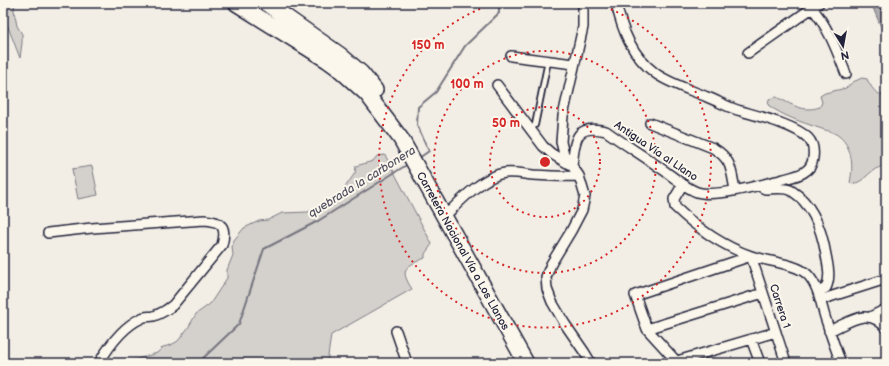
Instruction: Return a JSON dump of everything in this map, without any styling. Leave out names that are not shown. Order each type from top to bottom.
[{"type":"highway","name":"Carretera Nacional Vía a Los Llanos","points":[[236,3],[327,60],[367,94],[401,139],[526,363]]},
{"type":"highway","name":"Carretera Nacional Vía a Los Llanos","points":[[266,3],[340,55],[360,73],[385,101],[450,211],[534,363]]},
{"type":"street","name":"Antigua Vía al Llano","points":[[572,166],[576,139],[583,131],[595,128],[606,131],[683,184],[698,192],[717,193],[758,186],[792,177],[806,172],[813,161],[812,145],[808,138],[800,132],[787,126],[738,110],[683,88],[655,74],[642,61],[628,40],[622,26],[616,3]]},
{"type":"street","points":[[583,4],[583,27],[563,116],[561,142],[564,154],[579,176],[584,196],[582,210],[551,264],[546,277],[547,289],[552,302],[565,324],[585,352],[590,363]]},
{"type":"street","points":[[748,53],[813,5],[834,42],[846,74]]},
{"type":"street","points":[[512,56],[574,64]]},
{"type":"street","points":[[497,85],[543,146],[552,154],[572,166]]},
{"type":"street","points":[[650,124],[712,148],[722,154],[730,163],[735,190]]},
{"type":"street","points":[[450,211],[481,184],[494,176],[504,173],[562,177],[579,176]]},
{"type":"street","points":[[683,184],[674,199],[675,207],[698,226],[731,247],[751,256],[804,271],[814,281],[841,363]]},
{"type":"street","points":[[758,186],[765,189],[791,190],[800,197],[815,217],[823,239],[829,277],[826,288],[819,296]]},
{"type":"street","points":[[48,233],[92,228],[204,220],[215,221],[220,224],[224,232],[222,245],[173,305],[166,311],[153,316],[143,317],[132,323],[107,349],[98,363]]},
{"type":"street","points":[[751,256],[635,295],[647,329],[678,362],[776,332]]},
{"type":"street","name":"Carrera 1","points":[[751,256],[786,363]]},
{"type":"street","points":[[819,296],[886,279]]},
{"type":"street","points":[[647,329],[763,293]]},
{"type":"street","points":[[830,331],[860,317],[872,316],[886,309]]},
{"type":"street","points":[[872,316],[880,321],[886,328]]},
{"type":"street","points":[[396,331],[407,363]]},
{"type":"street","points":[[752,339],[760,363]]},
{"type":"lane","points":[[531,129],[535,125],[548,61]]},
{"type":"shaded area","points":[[4,3],[15,3],[14,10],[17,26],[22,34],[20,58],[3,14]]},
{"type":"shaded area","points":[[871,3],[886,3],[886,39]]},
{"type":"shaded area","points":[[862,78],[867,79],[872,88],[879,94],[886,95],[886,166],[876,169],[857,183],[852,184],[850,182],[852,162],[849,149],[841,138],[832,132],[786,116],[768,105],[769,99],[776,97],[797,107],[814,109],[820,107],[822,102],[820,96],[825,93],[846,88],[853,82]]},
{"type":"shaded area","points":[[385,155],[432,244],[425,254],[425,258],[413,263],[406,269],[406,276],[412,289],[331,335],[327,363],[125,363],[157,353],[163,347],[178,341],[196,314],[210,304],[227,278],[227,270],[233,255],[232,247],[234,240],[244,228],[259,221],[268,220],[282,213],[308,212],[322,204],[337,199],[355,173],[356,166],[373,161],[377,156]]},
{"type":"shaded area","points":[[92,166],[98,195],[78,199],[72,169]]},
{"type":"waterway","name":"quebrada la carbonera","points":[[419,158],[429,151],[417,125],[418,107],[436,92],[465,46],[499,13],[499,3]]},
{"type":"waterway","name":"quebrada la carbonera","points":[[198,363],[239,324],[264,249],[318,221],[408,164]]}]
